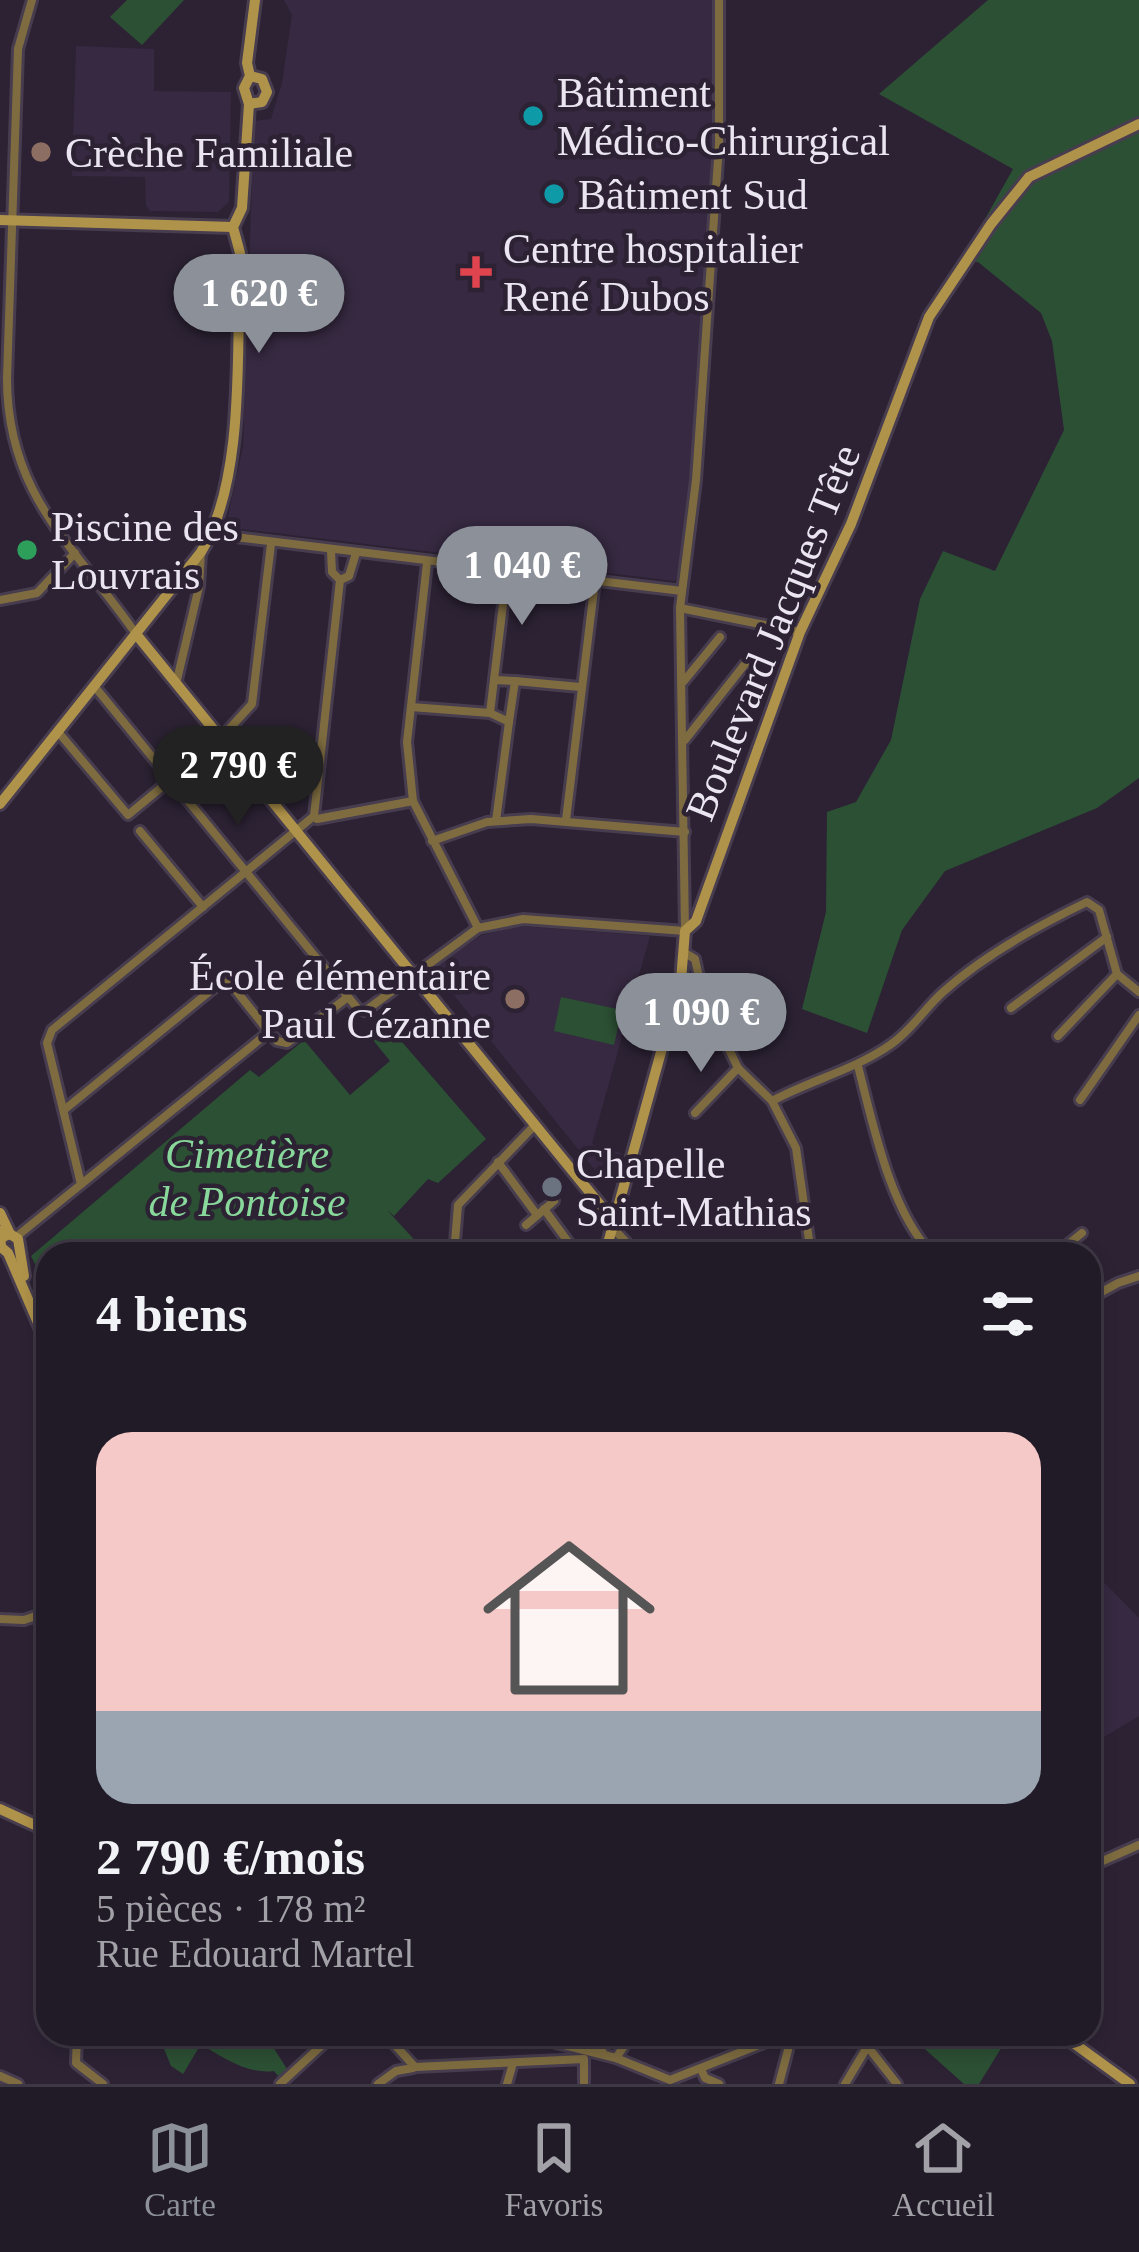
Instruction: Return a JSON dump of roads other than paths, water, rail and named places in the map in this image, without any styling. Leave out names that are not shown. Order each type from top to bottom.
[{"type":"street","points":[[250,76],[247,63],[255,0]]},
{"type":"street","points":[[94,687],[348,997],[365,1011],[478,928],[523,919],[686,932],[680,608],[696,473],[719,145],[719,0]]},
{"type":"street","points":[[30,1],[18,49],[6,220],[4,378],[22,470],[40,508],[136,634],[627,1242]]},
{"type":"street","points":[[0,804],[211,534],[228,479],[232,443],[240,253],[232,227],[242,208],[249,104],[244,92],[250,76]]},
{"type":"street","points":[[249,104],[262,102],[267,92],[262,79],[250,76]]},
{"type":"street","name":"Boulevard Jacques Tête","points":[[608,1242],[681,980],[686,932],[696,922],[800,632],[851,524],[928,317],[1029,176],[1139,124]]},
{"type":"street","points":[[0,128],[15,128]]},
{"type":"street","points":[[6,220],[232,227]]},
{"type":"street","points":[[211,534],[682,591]]},
{"type":"street","points":[[58,733],[128,815],[220,739],[252,704],[272,544]]},
{"type":"street","points":[[331,550],[332,572],[340,580]]},
{"type":"street","points":[[176,684],[199,587],[201,552]]},
{"type":"street","points":[[0,600],[37,593],[74,553]]},
{"type":"street","points":[[340,580],[349,576],[356,553]]},
{"type":"street","points":[[428,562],[407,759],[413,801],[478,928]]},
{"type":"street","points":[[490,713],[507,572]]},
{"type":"street","points":[[81,1184],[47,1043],[52,1030],[314,816],[340,580]]},
{"type":"street","points":[[566,820],[595,581]]},
{"type":"street","points":[[680,608],[800,632]]},
{"type":"street","points":[[683,682],[720,637]]},
{"type":"street","points":[[684,742],[746,664]]},
{"type":"street","points":[[494,680],[580,687]]},
{"type":"street","points":[[496,821],[515,682]]},
{"type":"street","points":[[411,707],[490,713],[509,722]]},
{"type":"street","points":[[314,816],[413,801]]},
{"type":"street","points":[[431,841],[496,821],[566,820],[685,832]]},
{"type":"street","points":[[140,831],[203,907]]},
{"type":"street","points":[[772,1101],[817,1077],[858,1066],[911,1030],[954,984],[1049,920],[1092,902],[1099,910],[1117,974],[1139,992]]},
{"type":"street","points":[[1010,1008],[1107,937]]},
{"type":"street","points":[[685,953],[695,959],[703,994],[738,1068],[772,1101],[796,1148],[809,1242]]},
{"type":"street","points":[[1058,1036],[1117,974]]},
{"type":"street","points":[[64,1110],[220,982],[230,983],[268,1032],[287,1043],[348,997]]},
{"type":"street","points":[[1080,1100],[1139,1015]]},
{"type":"street","points":[[8,1239],[268,1032]]},
{"type":"street","points":[[858,1066],[879,1146],[920,1242]]},
{"type":"street","points":[[695,1113],[738,1068]]},
{"type":"street","points":[[455,1242],[458,1205],[534,1126]]},
{"type":"street","points":[[498,1162],[566,1242]]},
{"type":"street","points":[[526,1225],[554,1201]]},
{"type":"street","points":[[0,1213],[36,1314]]},
{"type":"street","points":[[1071,1242],[1082,1233]]},
{"type":"street","points":[[8,1239],[36,1304]]},
{"type":"street","points":[[1101,1292],[1139,1276]]},
{"type":"street","points":[[0,1619],[36,1616]]},
{"type":"street","points":[[0,1809],[36,1826]]},
{"type":"street","points":[[1101,1862],[1139,1845]]},
{"type":"street","points":[[77,2046],[76,2063],[103,2084]]},
{"type":"street","points":[[280,2084],[321,2046]]},
{"type":"street","points":[[397,2046],[415,2067]]},
{"type":"street","points":[[567,2046],[666,2079],[701,2069],[749,2046]]},
{"type":"street","points":[[602,2046],[609,2057]]},
{"type":"street","points":[[609,2057],[620,2046]]},
{"type":"street","points":[[779,2084],[788,2046]]},
{"type":"street","points":[[1077,2046],[1122,2081]]},
{"type":"street","points":[[845,2084],[868,2048],[897,2084]]},
{"type":"street","points":[[378,2084],[397,2071],[415,2067],[584,2059],[584,2084]]},
{"type":"street","points":[[506,2084],[512,2063]]},
{"type":"street","points":[[701,2069],[705,2078],[719,2084]]},
{"type":"street","points":[[0,2076],[18,2084]]},
{"type":"place","name":"Bâtiment Médico-Chirurgical","points":[[533,116]]},
{"type":"place","name":"Crèche Familiale","points":[[41,152]]},
{"type":"place","name":"Bâtiment Sud","points":[[554,194]]},
{"type":"place","name":"Centre hospitalier René Dubos","points":[[476,272]]},
{"type":"place","name":"Piscine des Louvrais","points":[[27,550]]},
{"type":"place","name":"École élémentaire Paul Cézanne","points":[[515,999]]},
{"type":"place","name":"Chapelle Saint-Mathias","points":[[552,1187]]},
{"type":"park label","name":"Cimetière de Pontoise","points":[[247,1177]]}]
